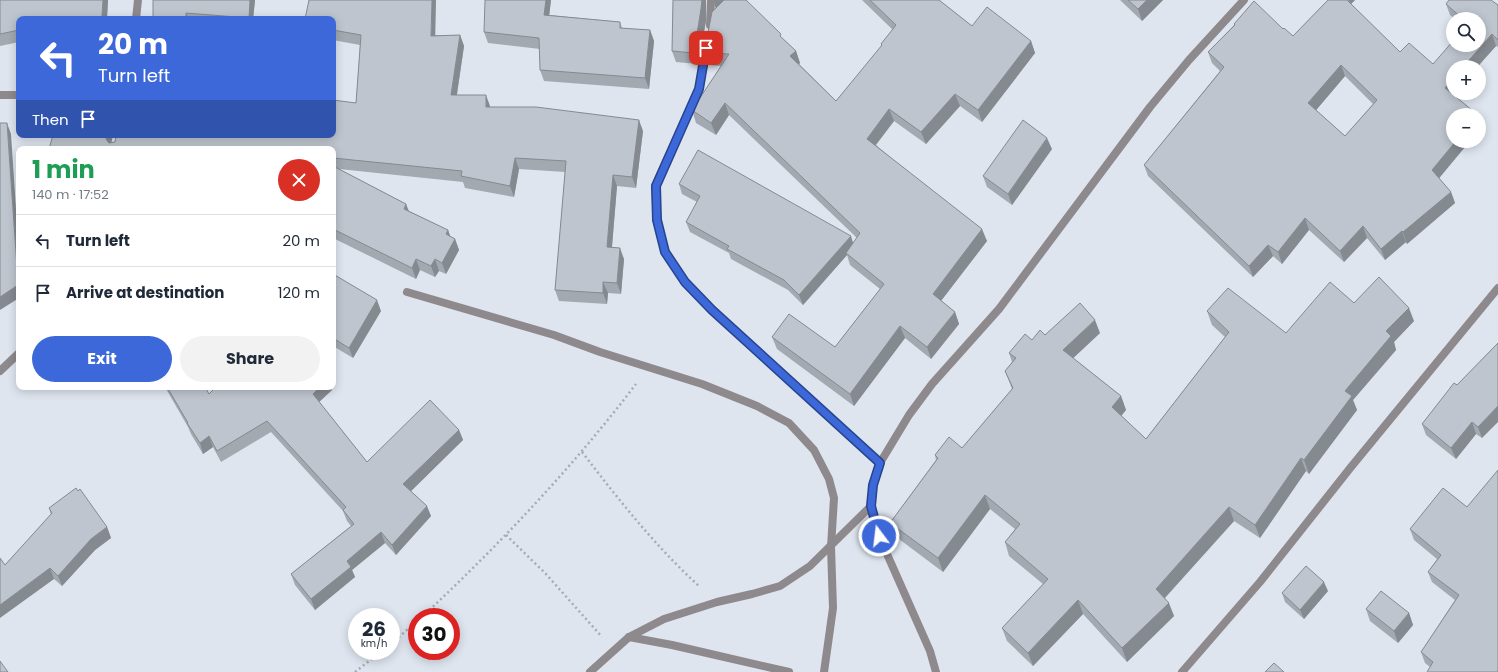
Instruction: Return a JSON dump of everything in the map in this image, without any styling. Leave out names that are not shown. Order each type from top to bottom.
[{"type":"street","points":[[136,16],[138,0]]},
{"type":"street","points":[[711,0],[714,18],[699,89],[656,186],[657,220],[665,252],[685,282],[712,310],[880,463]]},
{"type":"street","points":[[936,672],[930,651],[879,536],[871,506],[873,485],[880,463],[909,415],[932,384],[999,309],[1150,107],[1189,60],[1244,0]]},
{"type":"street","points":[[0,95],[16,95]]},
{"type":"street","points":[[1182,672],[1260,582],[1351,467],[1498,288]]},
{"type":"street","points":[[407,292],[547,333],[702,384],[757,406],[789,423],[814,450],[829,478],[834,498],[831,547],[833,608],[824,672]]},
{"type":"street","points":[[0,371],[16,356]]},
{"type":"street","points":[[590,672],[629,637],[664,619],[717,602],[780,586],[810,566],[871,506]]},
{"type":"street","points":[[629,637],[672,645],[789,672]]},
{"type":"path","points":[[432,608],[467,575],[506,535],[582,452],[648,367]]},
{"type":"path","points":[[582,452],[647,534],[686,574],[717,602]]},
{"type":"path","points":[[506,535],[551,580],[613,650]]},
{"type":"path","points":[[400,636],[408,629]]},
{"type":"path","points":[[355,672],[370,660]]},
{"type":"building","points":[[0,0],[103,0],[102,16],[16,16],[16,31],[0,34]]},
{"type":"building","points":[[153,0],[250,0],[249,16],[224,16],[186,13],[186,16],[153,16]]},
{"type":"building","points":[[309,0],[432,0],[431,36],[460,35],[451,95],[486,95],[486,107],[536,107],[639,120],[632,177],[613,175],[607,247],[620,248],[617,283],[603,282],[603,293],[555,290],[566,161],[515,158],[510,186],[461,176],[462,171],[336,158],[336,146],[50,146],[52,138],[106,138],[109,143],[115,142],[116,138],[336,138],[336,100],[356,103],[361,35],[336,31],[336,16],[306,16]]},
{"type":"building","points":[[485,0],[546,0],[544,15],[620,22],[620,28],[650,30],[645,78],[540,70],[539,38],[484,32]]},
{"type":"building","points":[[673,0],[702,0],[694,53],[672,51]]},
{"type":"building","points":[[724,0],[746,0],[796,51],[790,56],[836,101],[882,45],[881,44],[896,25],[870,0],[939,0],[972,26],[987,7],[1031,41],[978,110],[955,94],[921,132],[889,109],[867,139],[982,229],[933,294],[955,312],[927,347],[900,326],[850,394],[772,337],[789,314],[835,347],[884,284],[846,253],[860,233],[725,103],[711,123],[692,110],[729,54],[704,53],[712,12]]},
{"type":"building","points":[[1128,0],[1147,0],[1138,9]]},
{"type":"building","points":[[1328,0],[1347,0],[1400,52],[1409,43],[1433,64],[1446,49],[1446,52],[1476,52],[1469,60],[1446,60],[1446,100],[1460,100],[1469,108],[1446,108],[1446,148],[1450,148],[1432,170],[1451,192],[1381,249],[1363,226],[1340,251],[1305,218],[1278,252],[1268,245],[1249,266],[1144,165],[1224,67],[1208,52],[1235,25],[1234,24],[1254,1],[1283,29],[1284,28],[1293,36]],"holes":[[[1341,65],[1377,100],[1345,136],[1308,103]]]},
{"type":"building","points":[[1449,0],[1491,0],[1498,5],[1498,40],[1492,34],[1486,41],[1486,12],[1455,12],[1446,4]]},
{"type":"building","points":[[1023,120],[1047,138],[1008,194],[983,176]]},
{"type":"building","points":[[0,123],[7,123],[16,253],[16,286],[0,297]]},
{"type":"building","points":[[698,150],[851,236],[799,295],[784,280],[727,249],[729,246],[686,222],[700,196],[679,184]]},
{"type":"building","points":[[336,168],[406,204],[404,209],[448,230],[446,234],[455,239],[442,263],[435,259],[431,266],[416,259],[412,268],[336,230]]},
{"type":"building","points":[[336,276],[377,300],[349,348],[336,340]]},
{"type":"building","points":[[1379,277],[1409,308],[1386,331],[1391,336],[1345,391],[1352,396],[1304,460],[1301,458],[1255,525],[1229,507],[1156,589],[1169,603],[1122,648],[1078,600],[1028,653],[1002,628],[1048,579],[1005,542],[1020,524],[985,495],[938,558],[890,523],[938,458],[935,455],[949,437],[962,448],[1013,388],[1005,371],[1016,358],[1009,353],[1025,334],[1032,340],[1040,330],[1045,335],[1080,303],[1095,320],[1063,350],[1121,396],[1112,407],[1146,439],[1229,332],[1207,311],[1228,288],[1286,333],[1330,282],[1354,303]]},
{"type":"building","points":[[1498,343],[1498,406],[1478,427],[1472,422],[1451,448],[1422,424],[1454,383],[1457,385]]},
{"type":"building","points":[[169,390],[207,390],[209,394],[213,390],[317,390],[313,394],[367,462],[430,400],[459,430],[403,484],[427,506],[392,545],[381,532],[347,561],[351,567],[311,599],[291,574],[354,524],[343,510],[346,507],[267,421],[217,451],[209,436],[200,443]]},
{"type":"building","points":[[1498,470],[1498,672],[1427,672],[1433,662],[1421,652],[1459,595],[1428,572],[1441,555],[1410,529],[1443,488],[1467,507]]},
{"type":"building","points":[[76,488],[78,491],[80,489],[107,527],[91,539],[58,576],[50,568],[0,605],[0,558],[5,565],[52,513],[49,508]]},
{"type":"building","points":[[1306,566],[1324,582],[1300,610],[1282,593]]},
{"type":"building","points":[[1381,591],[1409,613],[1394,631],[1366,609]]},
{"type":"building","points":[[0,661],[8,672],[0,672]]},
{"type":"building","points":[[1274,663],[1284,672],[1265,672]]},
{"type":"route","points":[[706,48],[699,89],[656,186],[657,220],[665,252],[685,282],[712,310],[880,463],[873,485],[871,506],[879,536]]}]
